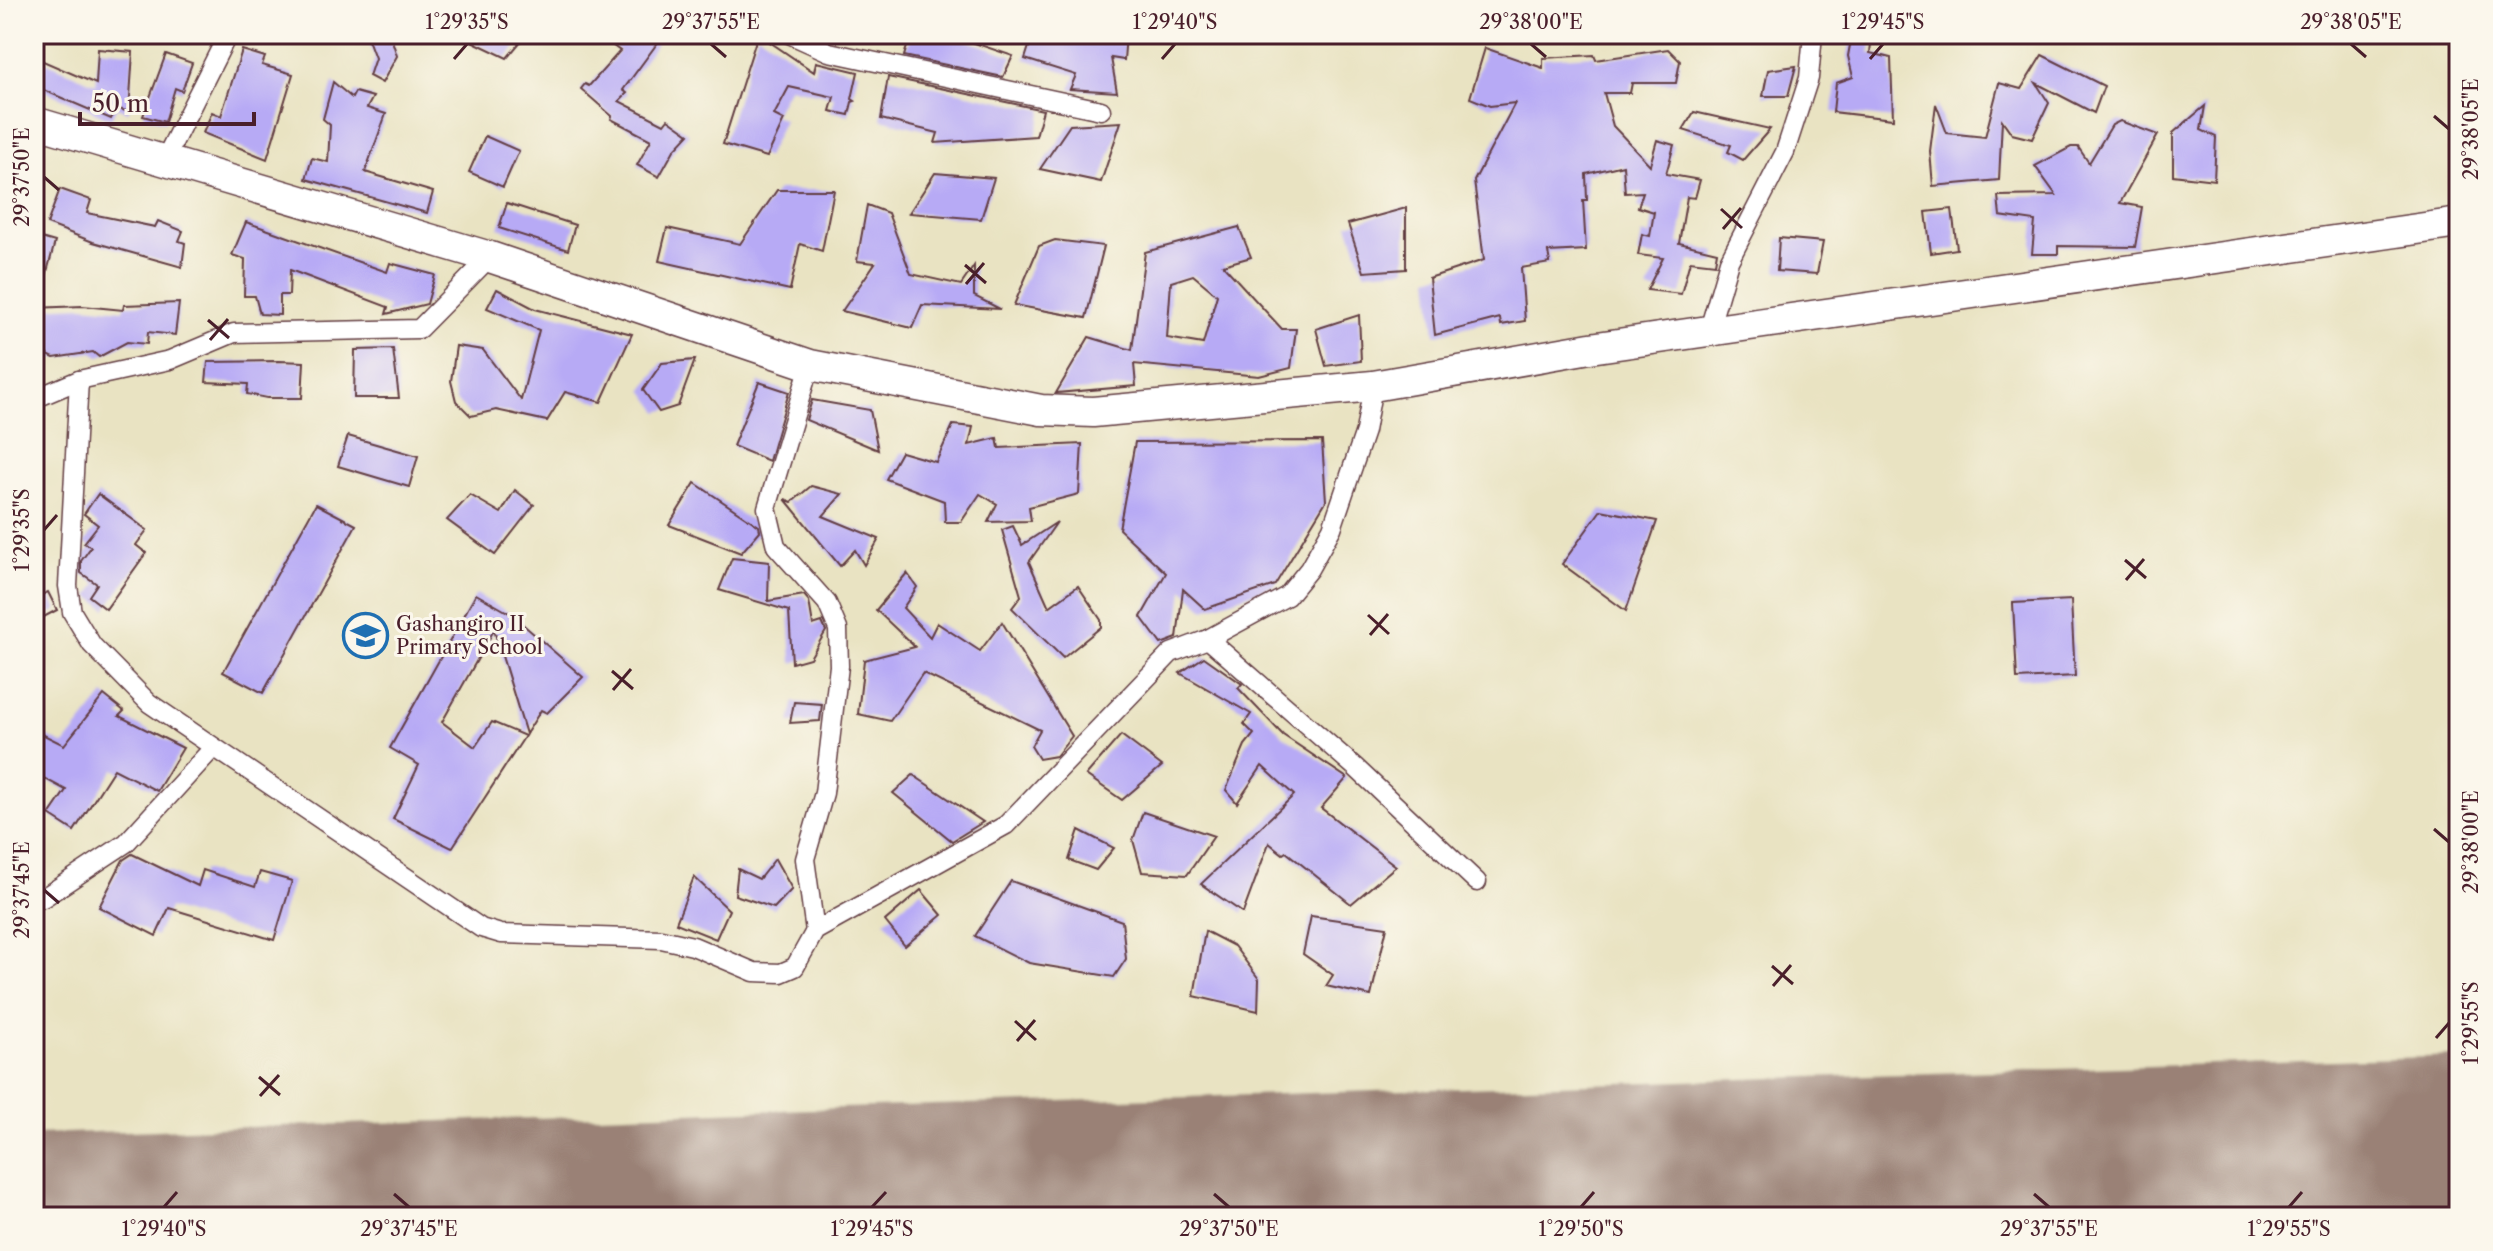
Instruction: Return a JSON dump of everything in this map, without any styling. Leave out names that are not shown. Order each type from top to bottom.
[{"type":"main road","points":[[34,122],[490,257],[810,365],[1041,410],[1093,412],[1373,386],[1590,348],[2459,223]]},
{"type":"street","points":[[165,159],[228,34]]},
{"type":"street","points":[[789,34],[829,52],[1101,110]]},
{"type":"street","points":[[1708,333],[1729,261],[1785,152],[1809,78],[1813,34]]},
{"type":"street","points":[[34,399],[79,380],[170,360],[234,333],[419,329],[490,257]]},
{"type":"street","points":[[810,365],[767,508],[776,546],[827,603],[838,629],[839,666],[824,793],[805,859],[815,931]]},
{"type":"street","points":[[79,380],[68,586],[72,612],[92,645],[149,703],[481,928],[501,934],[661,939],[693,946],[754,972],[781,973],[795,967],[815,931],[1006,825],[1171,653],[1208,639],[1287,596],[1309,569],[1332,528],[1365,431],[1373,386]]},
{"type":"street","points":[[1208,639],[1355,767],[1477,882]]},
{"type":"street","points":[[34,898],[43,898],[126,843],[213,748]]},
{"type":"building","points":[[366,34],[390,34],[397,56],[382,83],[369,76],[375,58]]},
{"type":"building","points":[[457,34],[527,34],[507,58]]},
{"type":"building","points":[[597,34],[664,34],[623,90],[627,93],[619,101],[664,124],[668,119],[689,134],[674,150],[659,177],[637,165],[651,140],[611,119],[612,116],[581,89],[585,84],[589,86],[620,51]]},
{"type":"building","points":[[758,34],[814,72],[816,62],[858,72],[852,99],[855,101],[849,115],[830,111],[834,97],[789,87],[774,115],[784,120],[767,157],[723,144]]},
{"type":"building","points":[[911,34],[948,34],[1013,56],[1003,77],[904,56]]},
{"type":"building","points":[[1033,34],[1126,34],[1124,60],[1111,58],[1117,92],[1070,89],[1076,75],[1025,59]]},
{"type":"building","points":[[1852,34],[1872,34],[1870,53],[1891,58],[1893,119],[1833,112],[1836,83],[1853,77],[1848,56]]},
{"type":"building","points":[[1485,48],[1543,68],[1543,58],[1594,55],[1596,60],[1668,49],[1680,61],[1676,83],[1632,83],[1630,93],[1604,93],[1613,126],[1650,165],[1657,140],[1674,145],[1666,174],[1700,180],[1695,198],[1687,197],[1679,243],[1717,252],[1715,264],[1690,261],[1681,294],[1647,290],[1663,258],[1638,255],[1642,234],[1650,236],[1654,212],[1638,207],[1643,192],[1625,193],[1623,165],[1586,174],[1587,200],[1583,200],[1586,250],[1548,252],[1550,263],[1521,268],[1525,321],[1501,325],[1500,318],[1435,335],[1429,278],[1484,260],[1474,181],[1515,103],[1490,106],[1470,98]]},
{"type":"building","points":[[98,49],[133,52],[129,112],[116,108],[111,119],[34,86],[34,57],[96,84]]},
{"type":"building","points":[[242,50],[265,57],[262,65],[293,74],[267,159],[203,133],[212,112],[221,116]]},
{"type":"building","points":[[166,54],[192,63],[182,91],[175,88],[165,122],[143,116]]},
{"type":"building","points":[[2042,55],[2104,86],[2094,113],[2036,83],[2049,103],[2032,139],[2012,134],[2002,120],[1999,180],[1933,186],[1930,151],[1936,104],[1947,133],[1985,137],[1999,83],[2021,89]]},
{"type":"building","points":[[1796,66],[1788,96],[1763,96],[1768,70]]},
{"type":"building","points":[[888,77],[1043,110],[1036,136],[935,143],[938,133],[881,119]]},
{"type":"building","points":[[333,82],[352,98],[355,92],[373,97],[367,108],[386,114],[365,172],[433,192],[427,213],[306,179],[312,158],[328,162],[330,125],[323,119]]},
{"type":"building","points":[[2205,106],[2201,130],[2216,137],[2214,180],[2173,175],[2173,133]]},
{"type":"building","points":[[1694,112],[1770,129],[1743,160],[1728,152],[1731,145],[1683,130]]},
{"type":"building","points":[[2120,121],[2158,135],[2120,203],[2142,207],[2135,247],[2058,246],[2058,254],[2032,254],[2035,221],[2000,216],[1998,196],[2056,195],[2035,166],[2071,147],[2078,147],[2089,163],[2112,125]]},
{"type":"building","points":[[1121,122],[1101,182],[1040,169],[1070,125]]},
{"type":"building","points":[[485,136],[519,151],[503,187],[469,172]]},
{"type":"building","points":[[935,173],[994,178],[981,219],[909,213]]},
{"type":"building","points":[[60,189],[91,200],[87,213],[155,227],[158,221],[183,231],[179,241],[185,243],[182,267],[93,242],[47,224]]},
{"type":"building","points":[[777,190],[834,190],[822,251],[800,244],[790,290],[659,261],[667,228],[740,244]]},
{"type":"building","points":[[507,203],[575,225],[568,250],[499,228]]},
{"type":"building","points":[[867,205],[888,213],[911,274],[961,285],[974,266],[974,296],[1000,309],[922,305],[912,328],[842,311],[875,263],[857,261]]},
{"type":"building","points":[[1406,208],[1406,269],[1364,272],[1348,224]]},
{"type":"building","points":[[1952,209],[1957,249],[1931,253],[1926,212]]},
{"type":"building","points":[[246,222],[387,272],[390,263],[435,275],[427,304],[386,314],[388,307],[290,270],[289,295],[280,295],[280,315],[260,314],[255,296],[244,296],[245,259],[232,255]]},
{"type":"building","points":[[1239,227],[1251,257],[1223,265],[1282,329],[1296,329],[1291,368],[1259,376],[1134,364],[1136,386],[1056,393],[1089,337],[1132,350],[1145,252]],"holes":[[[1193,275],[1217,295],[1203,344],[1167,338],[1171,282]]]},
{"type":"building","points":[[34,236],[55,242],[40,298],[34,297]]},
{"type":"building","points":[[1779,238],[1823,242],[1817,274],[1777,271]]},
{"type":"building","points":[[1055,240],[1104,246],[1086,318],[1014,305],[1039,246]]},
{"type":"building","points":[[497,289],[535,309],[632,334],[601,402],[565,392],[547,421],[496,410],[471,416],[456,401],[451,381],[456,346],[483,350],[521,400],[539,330],[487,308]]},
{"type":"building","points":[[179,303],[175,335],[148,332],[147,344],[127,342],[99,357],[93,352],[54,358],[35,349],[34,308],[83,306],[123,310],[124,305]]},
{"type":"building","points":[[1359,315],[1361,361],[1326,366],[1316,329]]},
{"type":"building","points":[[393,349],[399,398],[354,398],[355,350]]},
{"type":"building","points":[[695,360],[678,406],[659,412],[643,390],[662,363]]},
{"type":"building","points":[[208,362],[304,362],[302,398],[267,398],[247,394],[248,384],[206,382]]},
{"type":"building","points":[[759,382],[789,392],[769,461],[733,446]]},
{"type":"building","points":[[812,400],[870,410],[878,450],[806,420]]},
{"type":"building","points":[[953,425],[973,427],[969,445],[997,438],[999,448],[1082,444],[1079,494],[1029,507],[1031,521],[988,522],[997,504],[980,494],[961,522],[945,522],[944,501],[886,479],[901,452],[936,462]]},
{"type":"building","points":[[348,436],[418,456],[409,487],[338,466]]},
{"type":"building","points":[[1322,441],[1326,501],[1275,585],[1205,609],[1183,589],[1177,638],[1161,644],[1141,617],[1166,573],[1119,529],[1135,442]]},
{"type":"building","points":[[695,483],[759,526],[760,531],[741,553],[669,525]]},
{"type":"building","points":[[811,486],[842,494],[823,516],[879,539],[864,565],[855,550],[840,566],[785,499],[792,502]]},
{"type":"building","points":[[515,490],[534,505],[495,555],[447,520],[470,495],[501,513]]},
{"type":"building","points":[[98,494],[147,530],[136,545],[146,553],[106,609],[89,596],[97,584],[81,573],[81,561],[91,547],[84,543],[98,525],[84,514]]},
{"type":"building","points":[[316,504],[356,525],[263,693],[223,672]]},
{"type":"building","points":[[1601,510],[1657,521],[1626,611],[1562,564]]},
{"type":"building","points":[[1057,522],[1029,562],[1049,607],[1078,586],[1101,620],[1101,627],[1063,658],[1012,608],[1021,596],[1002,530],[1013,526],[1022,545]]},
{"type":"building","points":[[732,558],[769,562],[768,601],[804,595],[809,601],[813,625],[822,622],[826,631],[810,658],[792,663],[789,611],[719,590]]},
{"type":"building","points":[[907,573],[917,587],[903,608],[930,637],[937,623],[980,651],[1002,622],[1072,736],[1056,756],[1039,759],[1031,746],[1040,730],[923,673],[890,721],[858,714],[864,660],[915,647],[876,610]]},
{"type":"building","points":[[48,592],[57,610],[34,622],[34,598]]},
{"type":"building","points":[[476,594],[511,614],[583,677],[547,713],[541,710],[526,734],[494,630],[442,722],[475,747],[492,722],[525,736],[452,848],[393,819],[419,765],[390,748]]},
{"type":"building","points":[[2071,600],[2075,676],[2017,679],[2013,603]]},
{"type":"building","points":[[1204,657],[1242,684],[1238,688],[1283,735],[1347,778],[1321,808],[1396,866],[1351,904],[1286,852],[1283,854],[1269,843],[1243,913],[1201,884],[1294,795],[1262,766],[1237,803],[1226,790],[1245,745],[1254,734],[1244,724],[1251,714],[1180,673]]},
{"type":"building","points":[[104,695],[124,711],[119,716],[183,748],[157,791],[114,769],[74,831],[49,815],[66,790],[34,773],[34,730],[64,745]]},
{"type":"building","points":[[794,702],[822,704],[820,721],[790,723]]},
{"type":"building","points":[[1121,735],[1162,766],[1122,800],[1086,775]]},
{"type":"building","points":[[913,775],[983,822],[952,841],[893,793]]},
{"type":"building","points":[[1143,812],[1214,836],[1187,875],[1142,872],[1133,840]]},
{"type":"building","points":[[1079,830],[1114,848],[1096,870],[1069,860]]},
{"type":"building","points":[[132,854],[198,886],[203,870],[255,887],[260,872],[292,881],[274,940],[169,908],[156,936],[99,907],[123,860]]},
{"type":"building","points":[[775,859],[792,889],[774,908],[735,895],[738,869],[759,879]]},
{"type":"building","points":[[694,877],[729,910],[716,939],[676,923]]},
{"type":"building","points":[[1011,881],[1122,921],[1126,959],[1114,977],[1029,963],[975,936]]},
{"type":"building","points":[[921,890],[942,915],[905,946],[885,921]]},
{"type":"building","points":[[1311,916],[1387,927],[1371,996],[1326,986],[1333,975],[1303,954]]},
{"type":"building","points":[[1205,931],[1234,946],[1259,979],[1258,1011],[1194,996]]},
{"type":"runway","points":[[34,1212],[2459,1134]]},
{"type":"place","name":"Gashangiro II Primary School","points":[[365,636]]}]
